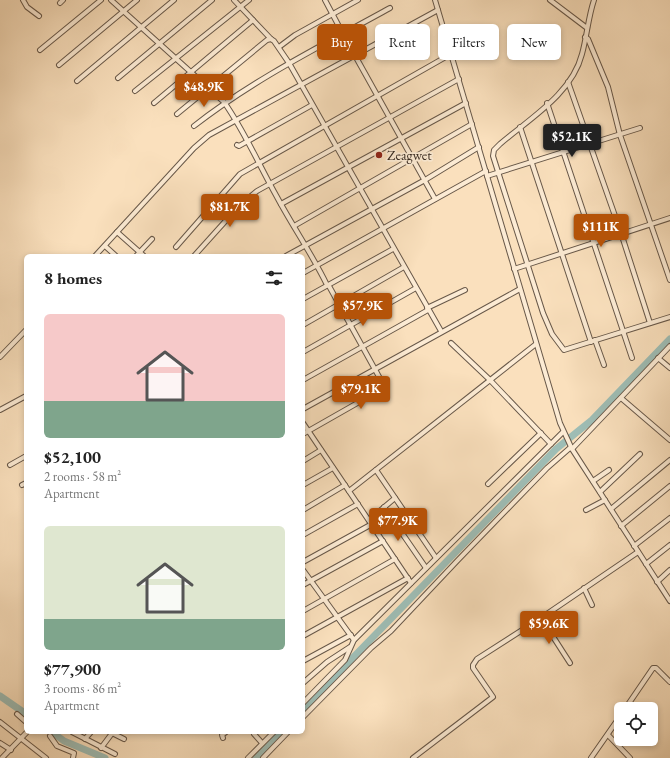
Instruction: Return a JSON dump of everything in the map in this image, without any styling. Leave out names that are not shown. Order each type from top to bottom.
[{"type":"street","points":[[23,0],[27,7],[39,16]]},
{"type":"street","points":[[40,50],[101,0]]},
{"type":"street","points":[[111,0],[224,102],[236,119],[269,183],[327,285],[330,286],[383,384],[383,388],[305,433]]},
{"type":"street","points":[[59,65],[137,0]]},
{"type":"street","points":[[77,81],[174,0]]},
{"type":"street","points":[[118,78],[158,43],[212,0]]},
{"type":"street","points":[[234,0],[279,47],[441,331]]},
{"type":"street","points":[[135,91],[249,0]]},
{"type":"street","points":[[325,0],[338,24]]},
{"type":"street","points":[[279,47],[295,35],[358,0]]},
{"type":"street","points":[[435,0],[442,24]]},
{"type":"street","points":[[550,0],[587,28]]},
{"type":"street","points":[[594,0],[582,55],[568,82],[547,103],[494,150],[493,174],[520,289],[564,434],[670,601]]},
{"type":"street","points":[[360,24],[390,8]]},
{"type":"street","points":[[367,48],[438,10]]},
{"type":"street","points":[[154,103],[253,20]]},
{"type":"street","points":[[585,37],[588,39],[608,87],[620,135],[670,280]]},
{"type":"street","points":[[177,114],[271,39]]},
{"type":"street","points":[[194,126],[224,102],[317,48]]},
{"type":"street","points":[[97,254],[194,148],[209,135],[344,60]]},
{"type":"street","points":[[358,60],[435,199]]},
{"type":"street","points":[[176,247],[240,174],[442,60]]},
{"type":"street","points":[[454,60],[486,170],[493,174],[543,313],[558,343],[564,350],[670,317]]},
{"type":"street","points":[[196,254],[239,206],[269,183],[459,79]]},
{"type":"street","points":[[568,82],[621,233],[650,323]]},
{"type":"street","points":[[281,204],[466,102]]},
{"type":"street","points":[[547,103],[622,332],[632,358]]},
{"type":"street","points":[[237,145],[240,146],[312,105]]},
{"type":"street","points":[[294,226],[472,124]]},
{"type":"street","points":[[520,127],[561,253],[593,341],[604,365]]},
{"type":"street","points":[[493,174],[640,128]]},
{"type":"street","points":[[290,254],[425,180],[479,146]]},
{"type":"street","points":[[305,272],[486,170]]},
{"type":"street","points":[[516,268],[670,218]]},
{"type":"street","points":[[118,232],[138,254],[152,239]]},
{"type":"street","points":[[105,246],[114,254]]},
{"type":"street","points":[[305,298],[393,249]]},
{"type":"street","points":[[305,324],[404,267]]},
{"type":"street","points":[[305,351],[416,288]]},
{"type":"street","points":[[305,408],[441,331],[520,289]]},
{"type":"street","points":[[305,379],[428,309],[465,290]]},
{"type":"street","points":[[0,357],[24,332]]},
{"type":"street","points":[[451,343],[490,380],[551,444]]},
{"type":"street","points":[[349,491],[536,344]]},
{"type":"street","points":[[305,715],[371,648],[391,631],[547,468],[571,447],[621,398],[670,346]]},
{"type":"street","points":[[658,358],[670,368]]},
{"type":"street","points":[[0,410],[24,397]]},
{"type":"street","points":[[621,398],[670,440]]},
{"type":"street","points":[[305,426],[411,583]]},
{"type":"street","points":[[488,484],[541,433]]},
{"type":"street","points":[[305,701],[345,660],[354,640],[551,444],[564,434]]},
{"type":"street","points":[[305,460],[321,450]]},
{"type":"street","points":[[600,492],[640,454]]},
{"type":"street","points":[[10,465],[24,457]]},
{"type":"street","points":[[611,509],[670,460]]},
{"type":"street","points":[[305,484],[333,468]]},
{"type":"street","points":[[376,470],[436,558]]},
{"type":"street","points":[[593,481],[609,470]]},
{"type":"street","points":[[305,509],[346,486]]},
{"type":"street","points":[[621,526],[670,486]]},
{"type":"street","points":[[369,520],[395,498]]},
{"type":"street","points":[[586,510],[605,500]]},
{"type":"street","points":[[305,534],[358,504]]},
{"type":"street","points":[[384,507],[426,568]]},
{"type":"street","points":[[634,546],[670,518]]},
{"type":"street","points":[[305,561],[372,524]]},
{"type":"street","points":[[305,584],[383,541]]},
{"type":"street","points":[[646,564],[670,545]]},
{"type":"street","points":[[413,758],[493,697],[473,668],[473,665],[477,659],[541,618],[638,552]]},
{"type":"street","points":[[305,610],[395,559]]},
{"type":"street","points":[[657,582],[670,570]]},
{"type":"street","points":[[305,573],[354,640]]},
{"type":"street","points":[[305,635],[408,578]]},
{"type":"street","points":[[584,588],[592,605]]},
{"type":"street","points":[[541,618],[570,663]]},
{"type":"street","points":[[305,660],[351,635]]},
{"type":"street","points":[[305,681],[327,662],[350,646]]},
{"type":"street","points":[[630,702],[654,668],[656,668],[670,682]]},
{"type":"street","points":[[18,714],[24,720]]},
{"type":"street","points":[[0,722],[46,758]]},
{"type":"street","points":[[591,758],[614,726]]},
{"type":"street","points":[[3,758],[25,734]]},
{"type":"street","points":[[75,734],[115,754]]},
{"type":"street","points":[[85,740],[89,734]]},
{"type":"street","points":[[101,748],[111,734]]},
{"type":"street","points":[[115,734],[124,739]]},
{"type":"street","points":[[223,734],[222,735],[223,738]]},
{"type":"street","points":[[254,734],[262,743]]},
{"type":"street","points":[[248,758],[272,734]]},
{"type":"street","points":[[263,758],[286,734]]},
{"type":"street","points":[[608,735],[630,758]]},
{"type":"street","points":[[50,736],[57,746],[74,753],[73,758]]},
{"type":"street","points":[[0,743],[11,750]]},
{"type":"waterway","points":[[305,707],[556,449],[592,420],[670,339]]},
{"type":"waterway","points":[[0,696],[24,713]]},
{"type":"waterway","points":[[55,734],[64,741],[105,758]]},
{"type":"waterway","points":[[256,758],[279,734]]},
{"type":"place","name":"Zeagwet","points":[[379,155]]}]
